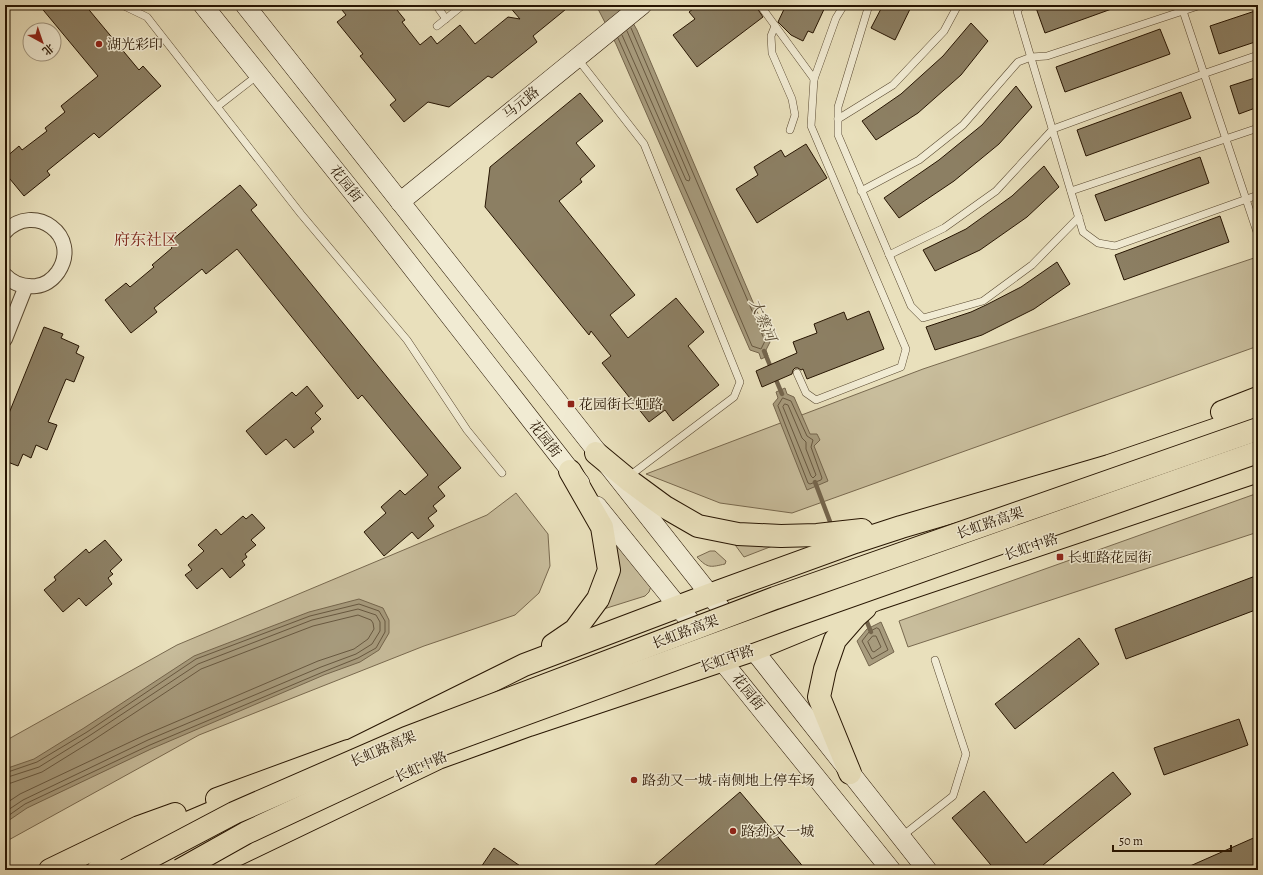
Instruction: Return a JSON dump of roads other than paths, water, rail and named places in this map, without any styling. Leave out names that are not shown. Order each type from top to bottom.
[{"type":"main road","name":"花园街","points":[[203,5],[375,220],[678,606],[891,870]]},
{"type":"main road","points":[[245,5],[596,453],[623,481],[709,595],[927,870]]},
{"type":"main road","name":"马元路","points":[[400,202],[639,8]]},
{"type":"main road","points":[[901,527],[1258,398]]},
{"type":"main road","points":[[98,870],[164,833],[306,773],[524,664],[709,595],[822,543],[901,527],[1108,466],[1258,415]]},
{"type":"main road","name":"长虹路高架","points":[[126,870],[234,813],[406,738],[775,598],[1258,429]]},
{"type":"main road","name":"长虹路高架","points":[[180,870],[246,833],[413,755],[788,618],[1258,452]]},
{"type":"main road","points":[[524,664],[576,630],[598,599],[609,570],[602,527],[570,470]]},
{"type":"main road","name":"长虹中路","points":[[205,870],[438,758],[529,725],[753,650],[855,612],[877,599],[1258,471]]},
{"type":"main road","points":[[623,481],[698,526],[738,534],[781,536],[822,543]]},
{"type":"main road","points":[[850,773],[819,697],[825,669],[835,640],[855,612]]},
{"type":"main road","points":[[620,628],[643,687]]},
{"type":"main road","points":[[50,870],[139,827],[358,747]]},
{"type":"street","points":[[5,232],[11,226],[21,221],[32,219],[43,222],[52,227],[60,235],[64,245],[62,266],[56,276],[47,282],[37,286],[26,286],[15,283],[5,275]]},
{"type":"street","points":[[5,339],[26,286]]},
{"type":"lane","points":[[122,5],[147,17],[301,214],[407,340],[467,430],[502,473]]},
{"type":"lane","points":[[436,5],[446,19]]},
{"type":"lane","points":[[438,26],[463,5]]},
{"type":"lane","points":[[760,5],[814,79]]},
{"type":"lane","points":[[797,373],[806,394],[816,400],[901,367],[906,350],[811,126],[814,79],[836,18],[844,5]]},
{"type":"lane","points":[[869,5],[838,107],[838,135],[911,306],[923,318],[983,301],[1032,265],[1079,217]]},
{"type":"lane","points":[[838,119],[893,84],[944,31],[958,5]]},
{"type":"lane","points":[[1022,5],[1017,11],[1083,232],[1098,243],[1115,246],[1258,195]]},
{"type":"lane","points":[[861,191],[919,160],[963,125],[1018,62],[1031,57],[1047,56],[1182,8],[1201,5]]},
{"type":"lane","points":[[1182,8],[1258,235]]},
{"type":"lane","points":[[775,26],[771,36],[772,53],[792,99],[795,115],[790,130]]},
{"type":"lane","points":[[889,255],[944,228],[996,191],[1052,129],[1258,55]]},
{"type":"lane","points":[[577,58],[644,144],[740,382],[734,397],[623,481]]},
{"type":"lane","points":[[218,106],[258,74]]},
{"type":"lane","points":[[1071,191],[1258,128]]},
{"type":"lane","points":[[901,837],[953,796],[966,754],[935,660]]},
{"type":"water","points":[[596,5],[623,5],[637,30],[770,342],[766,350],[768,356],[761,359],[759,353],[750,350],[616,44]]},
{"type":"water","points":[[785,388],[787,394],[794,397],[810,434],[817,434],[820,440],[814,446],[828,481],[807,490],[773,404],[778,398],[776,392]]},
{"type":"water","points":[[359,599],[383,608],[389,620],[389,633],[379,650],[360,662],[324,675],[151,749],[27,808],[5,823],[5,769],[34,759],[194,656],[309,612]]},
{"type":"water","points":[[881,622],[894,652],[869,666],[857,641],[867,629]]},
{"type":"waterway","name":"大寨河","points":[[764,351],[782,394]]},
{"type":"waterway","name":"大寨河","points":[[815,482],[832,527]]},
{"type":"waterway","name":"大寨河","points":[[865,617],[871,632]]},
{"type":"place","name":"湖光彩印","points":[[99,44]]},
{"type":"place","name":"花园街长虹路","points":[[571,404]]},
{"type":"place","name":"长虹路花园街","points":[[1060,557]]},
{"type":"place","name":"路劲又一城-南侧地上停车场","points":[[634,780]]},
{"type":"place","name":"路劲·又一城","points":[[733,831]]},
{"type":"district","name":"府东社区","points":[[146,240]]}]
